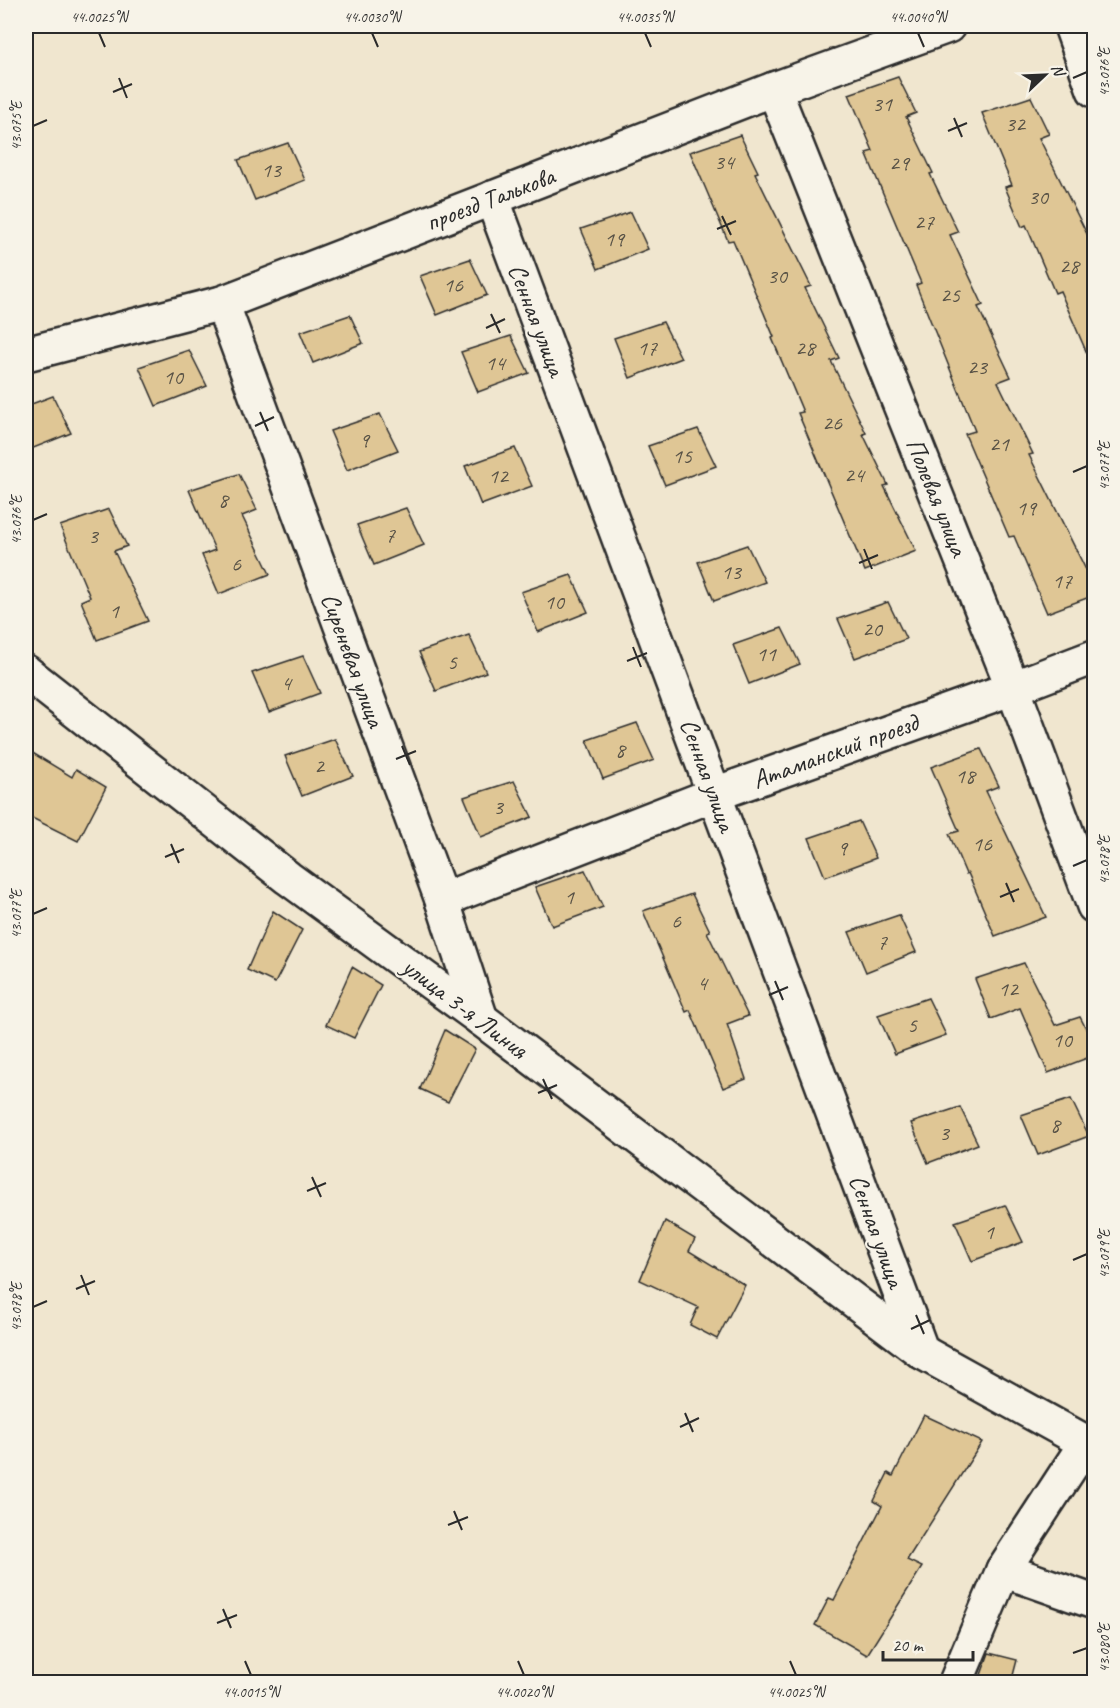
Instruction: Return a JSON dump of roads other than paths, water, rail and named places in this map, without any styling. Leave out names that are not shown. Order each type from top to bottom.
[{"type":"street","name":"проезд Талькова","points":[[26,354],[222,303],[774,89],[948,26]]},
{"type":"street","points":[[1071,26],[1095,90]]},
{"type":"street","name":"Полевая улица","points":[[774,89],[1014,688],[1095,906]]},
{"type":"street","name":"Сенная улица","points":[[492,198],[922,1352]]},
{"type":"street","name":"Сиреневая улица","points":[[222,303],[442,900],[481,1019]]},
{"type":"street","name":"Атаманский проезд","points":[[442,900],[715,794],[1095,657]]},
{"type":"street","name":"улица 3-я Линия","points":[[26,672],[288,878],[481,1019],[922,1352],[1090,1445]]},
{"type":"street","points":[[956,1683],[1003,1570],[1090,1445]]},
{"type":"street","points":[[1003,1570],[1095,1602]]}]
